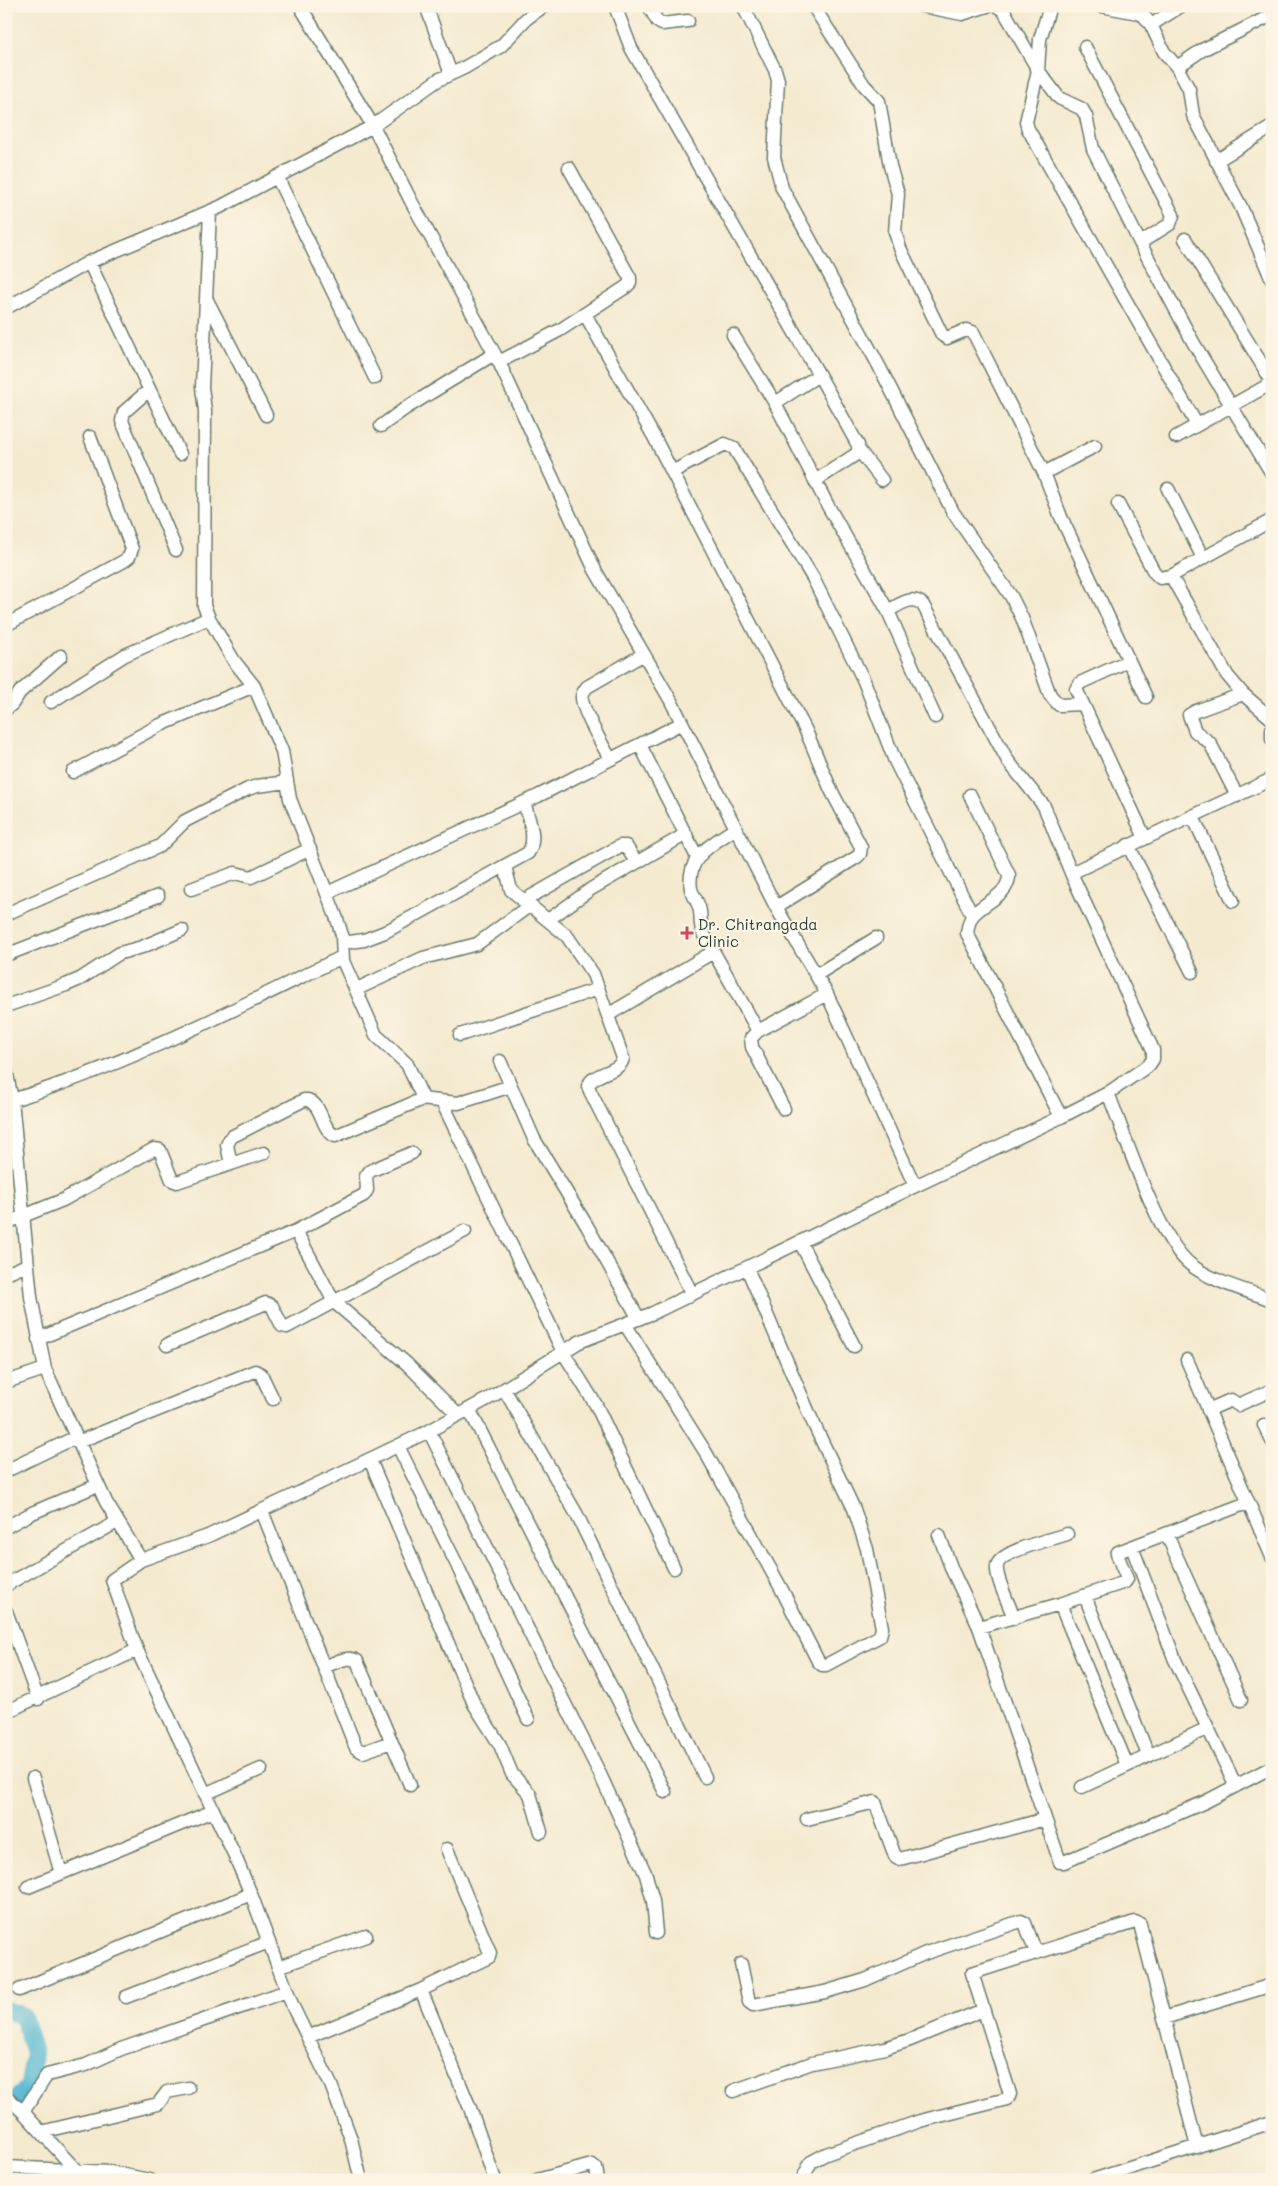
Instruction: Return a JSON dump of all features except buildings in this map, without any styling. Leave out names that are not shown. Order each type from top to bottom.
[{"type":"street","points":[[300,6],[373,126],[411,201],[496,358],[595,570],[682,723],[776,907],[827,994],[914,1186]]},
{"type":"street","points":[[426,6],[451,74]]},
{"type":"street","points":[[6,308],[89,262],[210,212],[373,126],[438,80],[464,68],[501,46],[526,19],[544,6]]},
{"type":"street","points":[[615,6],[631,48],[819,374],[858,449],[882,480]]},
{"type":"street","points":[[649,6],[657,21],[662,24],[688,21]]},
{"type":"street","points":[[743,6],[775,70],[778,80],[774,157],[782,188],[879,366],[953,512],[1011,596],[1022,618],[1050,695],[1059,705],[1083,704]]},
{"type":"street","points":[[813,6],[864,85],[879,101],[890,166],[898,194],[895,232],[900,248],[942,335],[947,338],[966,330],[973,332],[1044,473],[1061,517],[1146,697]]},
{"type":"street","points":[[922,6],[962,14],[988,6]]},
{"type":"street","points":[[997,6],[1003,10],[1038,70],[1059,98],[1082,109],[1086,116],[1093,149],[1140,243],[1193,342],[1272,474]]},
{"type":"street","points":[[1050,6],[1040,39],[1038,70],[1026,122],[1028,129],[1197,425]]},
{"type":"street","points":[[1101,6],[1138,13],[1144,16],[1151,25],[1164,52],[1177,67],[1189,89],[1193,116],[1241,207],[1272,280]]},
{"type":"street","points":[[1151,25],[1182,6]]},
{"type":"street","points":[[1177,67],[1202,50],[1272,15]]},
{"type":"street","points":[[1085,46],[1174,215],[1170,224],[1140,243]]},
{"type":"street","points":[[1216,161],[1272,127]]},
{"type":"street","points":[[381,426],[406,408],[496,358],[560,330],[629,285],[630,278],[569,168]]},
{"type":"street","points":[[277,177],[374,378]]},
{"type":"street","points":[[210,212],[202,387],[205,411],[203,597],[209,618],[234,661],[254,686],[282,751],[290,799],[338,919],[343,943],[342,956],[376,1035],[407,1064],[421,1094],[420,1099]]},
{"type":"street","points":[[1176,437],[1272,382],[1186,239]]},
{"type":"street","points":[[89,262],[180,454]]},
{"type":"street","points":[[207,300],[266,415]]},
{"type":"street","points":[[584,314],[622,377],[672,472],[806,731],[831,790],[861,847],[860,854],[857,857],[776,907]]},
{"type":"street","points":[[733,335],[775,403],[815,481],[888,611],[935,717]]},
{"type":"street","points":[[775,403],[819,374]]},
{"type":"street","points":[[149,390],[124,412],[122,421],[176,550]]},
{"type":"street","points":[[6,625],[124,560],[131,553],[132,549],[90,437]]},
{"type":"street","points":[[672,472],[725,444],[734,448],[813,578],[864,681],[895,760],[972,915]]},
{"type":"street","points":[[1044,473],[1095,446]]},
{"type":"street","points":[[815,481],[855,455],[858,449]]},
{"type":"street","points":[[1168,489],[1203,558]]},
{"type":"street","points":[[1118,504],[1154,572],[1160,578],[1170,576],[1272,520]]},
{"type":"street","points":[[1170,576],[1218,662],[1243,694],[1272,719]]},
{"type":"street","points":[[361,2180],[351,2140],[331,2085],[287,1991],[251,1894],[137,1650],[112,1580],[141,1560],[208,1536],[429,1431],[504,1390],[579,1342],[639,1319],[914,1186],[1062,1117],[1108,1093],[1149,1065],[1153,1059],[1153,1050],[1071,873],[1044,806],[1008,762],[923,605],[915,599],[888,611]]},
{"type":"street","points":[[51,702],[126,655],[209,618]]},
{"type":"street","points":[[610,759],[582,698],[587,687],[644,654]]},
{"type":"street","points":[[6,709],[20,692],[60,656]]},
{"type":"street","points":[[1128,661],[1077,686],[1077,693],[1145,838]]},
{"type":"street","points":[[73,772],[158,726],[254,686]]},
{"type":"street","points":[[1237,796],[1210,743],[1195,730],[1189,715],[1196,710],[1243,694]]},
{"type":"street","points":[[327,893],[524,802],[682,723]]},
{"type":"street","points":[[1272,729],[1272,739]]},
{"type":"street","points":[[640,745],[697,857]]},
{"type":"street","points":[[1071,873],[1272,779]]},
{"type":"street","points":[[6,914],[160,846],[185,821],[248,789],[287,782]]},
{"type":"street","points":[[970,795],[1009,876],[1009,882],[1003,892],[972,915],[967,933],[1062,1117]]},
{"type":"street","points":[[343,943],[364,940],[385,932],[528,853],[533,839],[524,802]]},
{"type":"street","points":[[1193,817],[1233,901]]},
{"type":"street","points":[[736,828],[702,851],[697,857],[694,863],[691,887],[699,908],[700,927],[758,1031]]},
{"type":"street","points":[[548,920],[591,889],[686,834]]},
{"type":"street","points":[[357,989],[423,958],[478,944],[526,904],[620,846],[626,846],[630,850],[636,862]]},
{"type":"street","points":[[1128,846],[1192,972]]},
{"type":"street","points":[[191,889],[235,873],[251,877],[310,849]]},
{"type":"street","points":[[505,866],[511,890],[567,936],[593,974],[622,1061],[619,1065],[592,1079],[588,1086],[692,1294]]},
{"type":"street","points":[[6,955],[158,896]]},
{"type":"street","points":[[6,1006],[80,979],[120,953],[142,947],[182,930]]},
{"type":"street","points":[[816,975],[876,938]]},
{"type":"street","points":[[608,1015],[713,952]]},
{"type":"street","points":[[12,1100],[71,1081],[116,1063],[342,956]]},
{"type":"street","points":[[460,1035],[598,989]]},
{"type":"street","points":[[784,1109],[752,1047],[751,1038],[758,1031],[827,994]]},
{"type":"street","points":[[500,1061],[534,1139],[587,1226],[639,1319]]},
{"type":"street","points":[[6,1070],[12,1100],[11,1134],[23,1218],[27,1265],[38,1339],[46,1369],[98,1485],[117,1522],[141,1560]]},
{"type":"street","points":[[232,1164],[226,1145],[231,1137],[304,1100],[315,1104],[329,1130],[336,1136],[420,1099],[458,1103],[511,1086]]},
{"type":"street","points":[[1108,1093],[1154,1208],[1176,1251],[1190,1265],[1208,1275],[1272,1300]]},
{"type":"street","points":[[442,1102],[563,1352],[596,1405],[674,1568]]},
{"type":"street","points":[[6,1223],[23,1218],[87,1188],[156,1148],[160,1150],[174,1182],[264,1153]]},
{"type":"street","points":[[38,1339],[296,1231],[364,1195],[368,1190],[366,1176],[370,1171],[412,1153]]},
{"type":"street","points":[[296,1231],[334,1302],[464,1412],[665,1792]]},
{"type":"street","points":[[167,1345],[266,1303],[272,1306],[280,1324],[284,1327],[465,1232]]},
{"type":"street","points":[[800,1242],[854,1346]]},
{"type":"street","points":[[6,1274],[27,1265]]},
{"type":"street","points":[[625,1324],[706,1453],[782,1590],[818,1661],[822,1665],[826,1665],[880,1636],[882,1628],[874,1581],[867,1549],[854,1509],[811,1418],[747,1268]]},
{"type":"street","points":[[1187,1360],[1247,1503],[1272,1557]]},
{"type":"street","points":[[6,1382],[46,1369]]},
{"type":"street","points":[[6,1471],[77,1440],[255,1372],[261,1374],[273,1399]]},
{"type":"street","points":[[504,1390],[576,1513],[705,1776]]},
{"type":"street","points":[[1208,1410],[1231,1400],[1238,1405],[1272,1390]]},
{"type":"street","points":[[1264,1425],[1272,1441]]},
{"type":"street","points":[[429,1431],[594,1763],[646,1876],[653,1901],[656,1932]]},
{"type":"street","points":[[398,1446],[458,1567],[528,1719]]},
{"type":"street","points":[[370,1460],[474,1704],[500,1745],[512,1774],[530,1794],[541,1832]]},
{"type":"street","points":[[6,1528],[32,1513],[98,1485]]},
{"type":"street","points":[[979,1627],[1060,1604],[1126,1582],[1116,1554],[1247,1503]]},
{"type":"street","points":[[262,1511],[356,1748],[363,1752],[391,1742]]},
{"type":"street","points":[[6,1585],[117,1522]]},
{"type":"street","points":[[1014,1618],[997,1571],[999,1561],[1025,1547],[1067,1534]]},
{"type":"street","points":[[1166,1534],[1241,1700]]},
{"type":"street","points":[[939,1535],[952,1570],[979,1627],[1059,1860],[1064,1862],[1205,1802],[1272,1767]]},
{"type":"street","points":[[1132,1547],[1175,1660],[1236,1786]]},
{"type":"street","points":[[1085,1596],[1148,1756]]},
{"type":"street","points":[[1060,1604],[1127,1765]]},
{"type":"street","points":[[6,1611],[38,1699]]},
{"type":"street","points":[[6,1712],[38,1699],[137,1650]]},
{"type":"street","points":[[324,1667],[347,1658],[352,1658],[356,1661],[410,1785]]},
{"type":"street","points":[[1082,1787],[1208,1728]]},
{"type":"street","points":[[205,1794],[261,1769]]},
{"type":"street","points":[[32,1778],[61,1873]]},
{"type":"street","points":[[807,1819],[875,1802],[895,1856],[900,1859],[1045,1819]]},
{"type":"street","points":[[28,1887],[213,1810]]},
{"type":"street","points":[[308,2037],[421,1990],[488,1958],[490,1955],[448,1849]]},
{"type":"street","points":[[19,1990],[251,1894]]},
{"type":"street","points":[[741,1964],[749,2002],[753,2005],[833,1990],[865,1980],[926,1953],[1021,1921],[1025,1923],[1036,1953]]},
{"type":"street","points":[[802,2180],[811,2162],[826,2154],[920,2121],[1007,2099],[1010,2094],[972,1973],[1138,1922],[1197,2147]]},
{"type":"street","points":[[278,1967],[366,1936]]},
{"type":"street","points":[[126,1997],[269,1942]]},
{"type":"street","points":[[1164,2018],[1272,1985]]},
{"type":"street","points":[[421,1990],[470,2108],[495,2180]]},
{"type":"street","points":[[75,2169],[16,2105],[45,2078],[51,2073],[92,2063],[121,2049],[287,1991]]},
{"type":"street","points":[[733,2091],[812,2063],[910,2040],[983,2010]]},
{"type":"street","points":[[41,2132],[158,2104],[167,2092],[188,2088]]},
{"type":"street","points":[[1093,2180],[1125,2174],[1272,2122]]},
{"type":"street","points":[[537,2180],[592,2165],[596,2168],[598,2180]]},
{"type":"street","points":[[6,2167],[110,2172],[149,2180]]},
{"type":"waterway","points":[[6,2010],[23,2016],[34,2053],[29,2086],[6,2110]]},
{"type":"place","name":"Dr. Chitrangada Clinic","points":[[687,933]]}]
